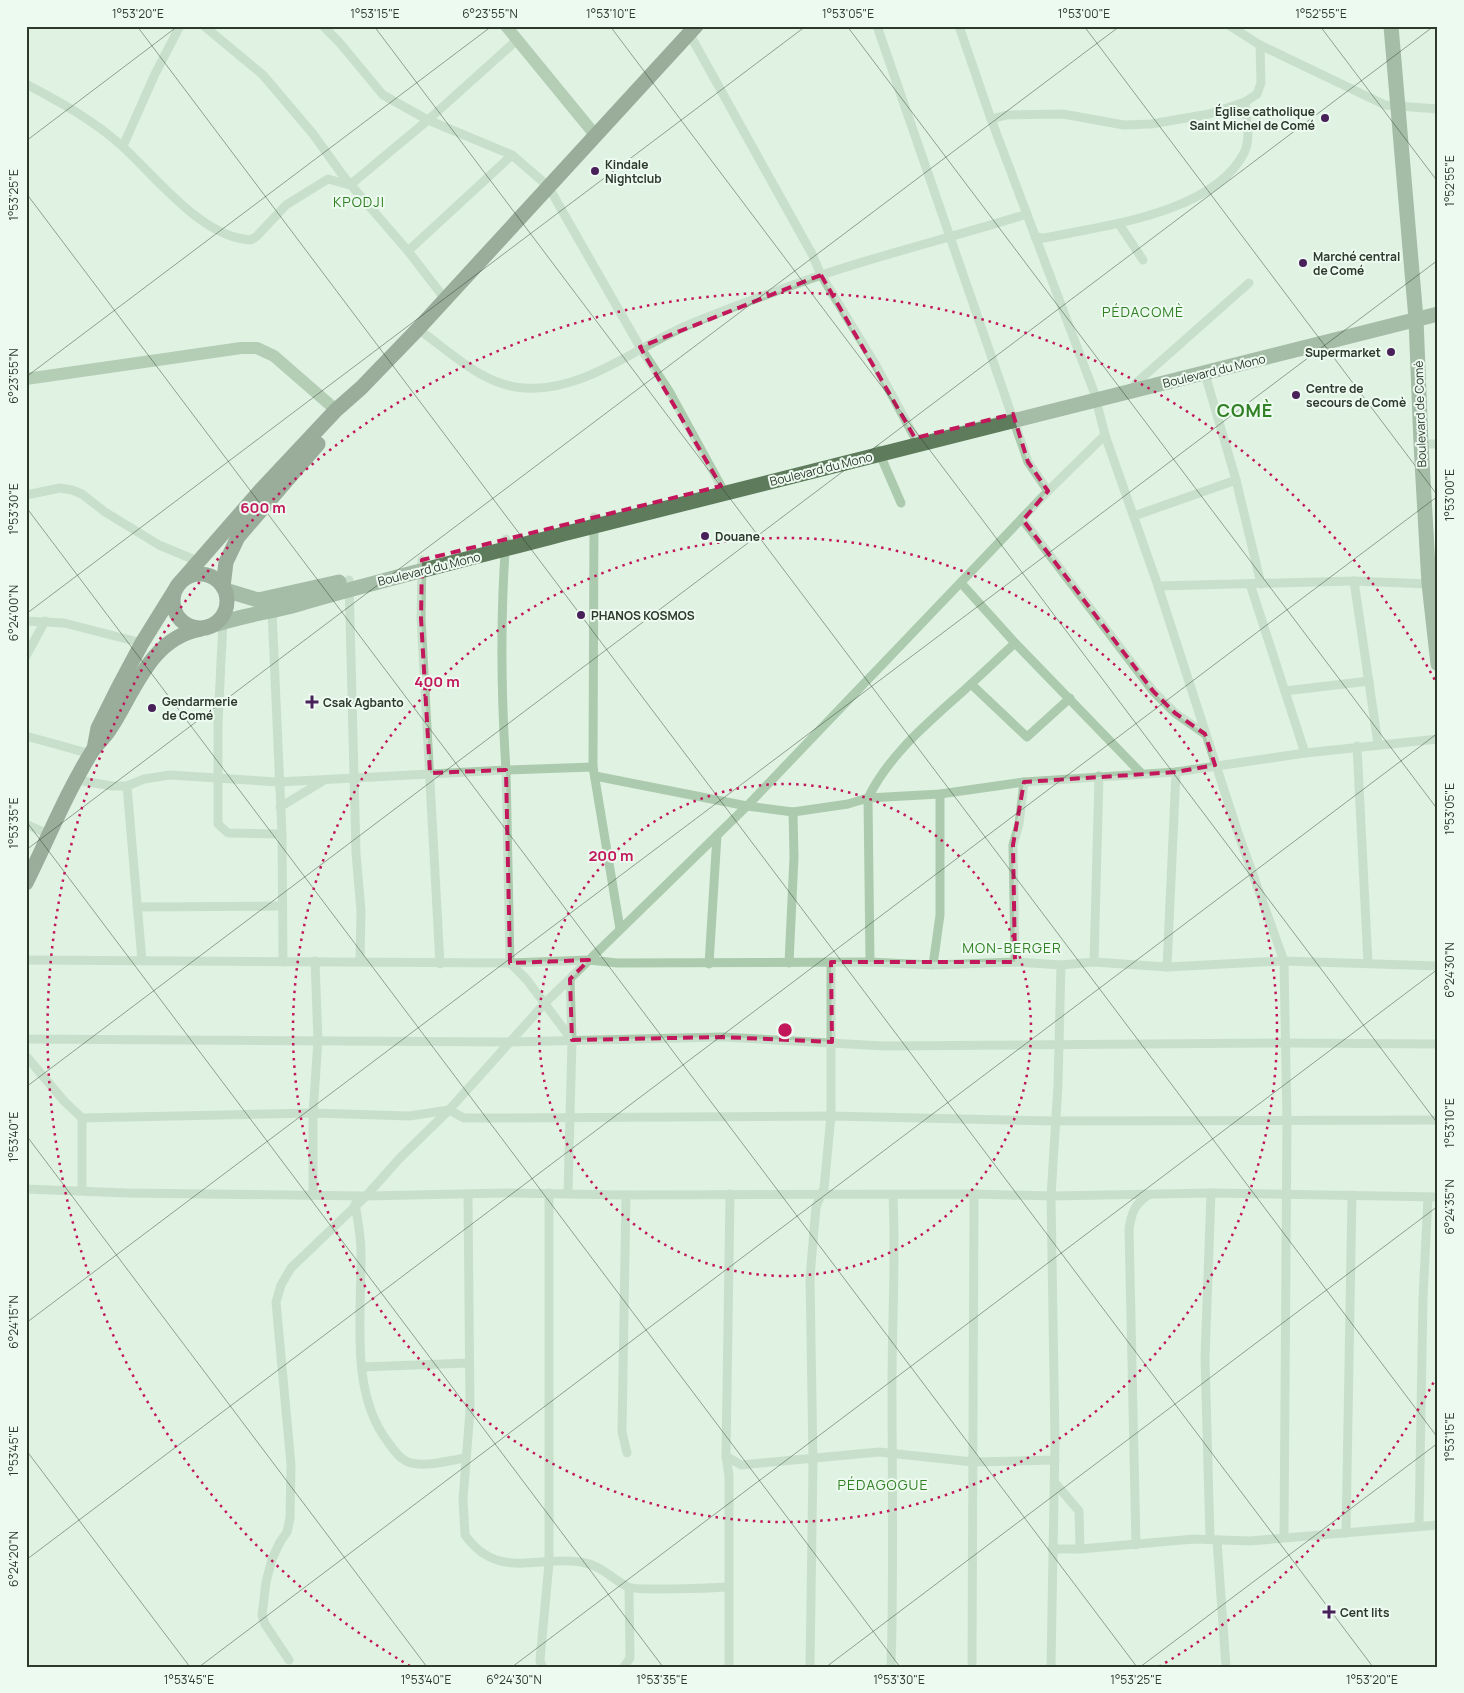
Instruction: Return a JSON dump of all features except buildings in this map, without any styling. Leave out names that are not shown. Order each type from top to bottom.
[{"type":"highway","points":[[92,751],[98,728],[142,643],[178,585],[200,562],[260,490],[336,410],[361,388],[418,329],[692,30]]},
{"type":"highway","points":[[26,883],[92,751],[110,729],[151,660],[181,634],[204,628],[220,620],[227,606],[224,588],[226,562],[238,537],[334,425],[361,388]]},
{"type":"highway","points":[[204,628],[186,625],[176,614],[173,600],[178,585],[184,579],[198,574],[212,577],[224,588]]},
{"type":"main road","name":"Boulevard de Comè","points":[[1391,26],[1396,108],[1416,317],[1420,444],[1429,584],[1438,664]]},
{"type":"main road","name":"Boulevard du Mono","points":[[1095,396],[1205,374],[1416,317],[1438,308]]},
{"type":"main road","name":"Boulevard du Mono","points":[[204,628],[223,621],[272,611],[348,585],[422,565],[1014,417],[1135,384],[1416,317],[1438,314]]},
{"type":"main road","name":"Boulevard du Mono","points":[[594,522],[721,486],[879,451],[915,438],[1014,417]]},
{"type":"main road","name":"Boulevard du Mono","points":[[224,588],[258,600],[348,585]]},
{"type":"street","points":[[123,146],[155,74],[180,26]]},
{"type":"street","points":[[204,26],[263,75],[313,134],[350,185],[408,251],[446,299]]},
{"type":"street","points":[[323,26],[339,42],[383,95],[428,120],[512,155],[548,186],[640,347],[669,391],[721,486]]},
{"type":"street","points":[[506,26],[596,136]]},
{"type":"street","points":[[876,26],[952,238],[1028,462],[1048,491]]},
{"type":"street","points":[[959,26],[991,119],[1095,396],[1105,435],[1158,586],[1215,765],[1284,961],[1287,1120],[1284,1536]]},
{"type":"street","points":[[1230,26],[1260,45],[1385,106],[1438,109]]},
{"type":"street","points":[[692,30],[812,254],[821,275],[874,362],[915,438]]},
{"type":"street","points":[[350,185],[428,120],[517,40]]},
{"type":"street","points":[[991,119],[1007,115],[1063,114],[1088,121],[1142,125],[1209,114],[1245,102],[1257,94],[1261,83],[1260,45]]},
{"type":"street","points":[[26,84],[74,110],[123,146],[212,229],[245,240],[251,240],[257,236],[286,205],[328,179],[350,185]]},
{"type":"street","points":[[1035,237],[1044,238],[1119,224],[1162,211],[1206,192],[1223,178],[1241,157],[1248,135],[1245,102]]},
{"type":"street","points":[[408,251],[512,155]]},
{"type":"street","points":[[418,329],[488,379],[512,387],[556,386],[591,374],[640,347],[685,326],[821,275],[952,238],[1027,214]]},
{"type":"street","points":[[1119,224],[1143,260]]},
{"type":"street","points":[[1135,384],[1249,283]]},
{"type":"street","points":[[26,379],[241,348],[257,348],[286,365],[336,410]]},
{"type":"street","points":[[1205,374],[1236,480],[1261,584]]},
{"type":"street","points":[[289,1660],[265,1624],[262,1615],[266,1582],[272,1559],[287,1532],[290,1518],[291,1465],[276,1302],[281,1286],[292,1268],[355,1204],[366,1196],[399,1159],[449,1110],[545,1003],[747,806],[1023,520],[1048,491],[1105,435]]},
{"type":"street","points":[[1420,444],[1438,444]]},
{"type":"street","points":[[879,451],[901,503]]},
{"type":"street","points":[[1134,516],[1236,480]]},
{"type":"street","points":[[26,495],[60,488],[72,490],[82,494],[110,515],[159,545],[200,562]]},
{"type":"street","points":[[1023,520],[1153,691],[1175,713],[1205,734]]},
{"type":"street","points":[[594,522],[594,771],[620,929]]},
{"type":"street","points":[[505,544],[502,712],[506,770],[510,963],[545,1003],[572,1040]]},
{"type":"street","points":[[422,565],[421,618],[440,964]]},
{"type":"street","points":[[1158,586],[1354,581],[1429,584]]},
{"type":"street","points":[[1354,581],[1378,744]]},
{"type":"street","points":[[961,583],[1015,643],[1141,773]]},
{"type":"street","points":[[1250,584],[1305,753]]},
{"type":"street","points":[[348,585],[356,853],[361,911],[360,961]]},
{"type":"street","points":[[272,611],[278,782],[282,834],[283,962]]},
{"type":"street","points":[[26,621],[45,621],[86,628],[142,643]]},
{"type":"street","points":[[26,656],[45,621]]},
{"type":"street","points":[[223,621],[217,778],[218,824],[228,832],[282,834]]},
{"type":"street","points":[[870,962],[868,798],[876,782],[898,752],[1015,643]]},
{"type":"street","points":[[1285,691],[1369,681]]},
{"type":"street","points":[[971,684],[1027,737],[1070,698]]},
{"type":"street","points":[[26,736],[92,751]]},
{"type":"street","points":[[77,780],[112,786],[127,786],[144,779],[170,775],[278,782],[506,770],[594,771],[747,806],[793,812],[848,804],[868,798],[940,794],[1024,782],[1176,772],[1357,746],[1438,739]]},
{"type":"street","points":[[1357,746],[1368,963]]},
{"type":"street","points":[[1167,966],[1176,772]]},
{"type":"street","points":[[1094,962],[1099,776]]},
{"type":"street","points":[[280,807],[324,780]]},
{"type":"street","points":[[1015,962],[1013,845],[1019,824],[1024,782]]},
{"type":"street","points":[[127,786],[142,961]]},
{"type":"street","points":[[933,965],[940,915],[940,794]]},
{"type":"street","points":[[788,963],[794,857],[793,812]]},
{"type":"street","points":[[26,824],[50,835]]},
{"type":"street","points":[[709,964],[717,835]]},
{"type":"street","points":[[137,907],[282,906]]},
{"type":"street","points":[[26,960],[360,961],[440,964],[589,960],[709,964],[870,962],[933,965],[1015,962],[1061,965],[1094,962],[1167,966],[1284,961],[1438,966]]},
{"type":"street","points":[[313,1196],[313,1113],[318,1040],[315,961]]},
{"type":"street","points":[[810,1667],[812,1458],[810,1277],[816,1207],[822,1195],[831,1116],[831,962]]},
{"type":"street","points":[[1051,1667],[1055,1460],[1051,1196],[1061,965]]},
{"type":"street","points":[[568,1193],[572,1040],[570,980]]},
{"type":"street","points":[[26,1038],[510,1042],[722,1037],[884,1046],[1285,1043],[1438,1044]]},
{"type":"street","points":[[26,1056],[64,1101],[82,1118],[313,1113],[408,1116],[449,1110],[464,1118],[831,1116],[1055,1121],[1438,1120]]},
{"type":"street","points":[[82,1118],[82,1190]]},
{"type":"street","points":[[26,1189],[313,1196],[549,1193],[626,1195],[892,1196],[974,1194],[1147,1196],[1211,1193],[1438,1197]]},
{"type":"street","points":[[542,1667],[540,1660],[549,1563],[549,1193]]},
{"type":"street","points":[[1211,1193],[1205,1350],[1213,1540],[1226,1667]]},
{"type":"street","points":[[468,1194],[470,1411],[463,1524],[465,1536],[469,1542],[488,1557],[509,1564],[549,1563],[571,1560],[589,1564],[616,1577],[630,1588],[728,1588]]},
{"type":"street","points":[[729,1667],[729,1476],[726,1456],[730,1194]]},
{"type":"street","points":[[972,1667],[974,1194]]},
{"type":"street","points":[[626,1195],[622,1432],[627,1453]]},
{"type":"street","points":[[1346,1533],[1352,1195]]},
{"type":"street","points":[[891,1667],[893,1538],[891,1453],[892,1318],[895,1257],[892,1196]]},
{"type":"street","points":[[1136,1545],[1129,1228],[1132,1212],[1136,1204],[1147,1196]]},
{"type":"street","points":[[1419,1525],[1423,1298],[1428,1197]]},
{"type":"street","points":[[355,1204],[361,1253],[362,1367],[365,1391],[374,1419],[397,1454],[406,1461],[416,1464],[466,1458]]},
{"type":"street","points":[[362,1367],[469,1363]]},
{"type":"street","points":[[726,1456],[741,1465],[858,1453],[891,1453],[973,1462],[1055,1460]]},
{"type":"street","points":[[729,1476],[741,1465]]},
{"type":"street","points":[[1055,1483],[1079,1511],[1080,1549]]},
{"type":"street","points":[[1052,1549],[1136,1545],[1174,1540],[1250,1541],[1284,1536],[1346,1533],[1438,1524]]},
{"type":"street","points":[[624,1667],[630,1658],[630,1588]]},
{"type":"highlighted area","points":[[821,275],[915,438],[1013,414],[1028,462],[1048,491],[1023,520],[1153,691],[1175,713],[1205,734],[1215,765],[1176,772],[1024,782],[1013,845],[1015,962],[831,962],[832,1042],[722,1037],[572,1040],[570,979],[589,960],[510,963],[506,770],[430,773],[421,618],[422,560],[721,486],[640,347]]},
{"type":"place","name":"Église catholique Saint Michel de Comé","points":[[1325,118]]},
{"type":"place","name":"Kindale Nightclub","points":[[595,171]]},
{"type":"place","name":"Marché central de Comé","points":[[1303,263]]},
{"type":"place","name":"Supermarket","points":[[1391,352]]},
{"type":"place","name":"Centre de secours de Comè","points":[[1296,395]]},
{"type":"place","name":"Douane","points":[[705,536]]},
{"type":"place","name":"PHANOS KOSMOS","points":[[581,615]]},
{"type":"place","name":"Csak Agbanto","points":[[312,702]]},
{"type":"place","name":"Gendarmerie de Comé","points":[[152,708]]},
{"type":"place","name":"Cent lits","points":[[1329,1612]]},
{"type":"district","name":"KPODJI","points":[[359,201]]},
{"type":"district","name":"PÉDACOMÈ","points":[[1143,311]]},
{"type":"district","name":"COMÈ","points":[[1245,410]]},
{"type":"district","name":"MON-BERGER","points":[[1012,947]]},
{"type":"district","name":"PÉDAGOGUE","points":[[883,1484]]}]
